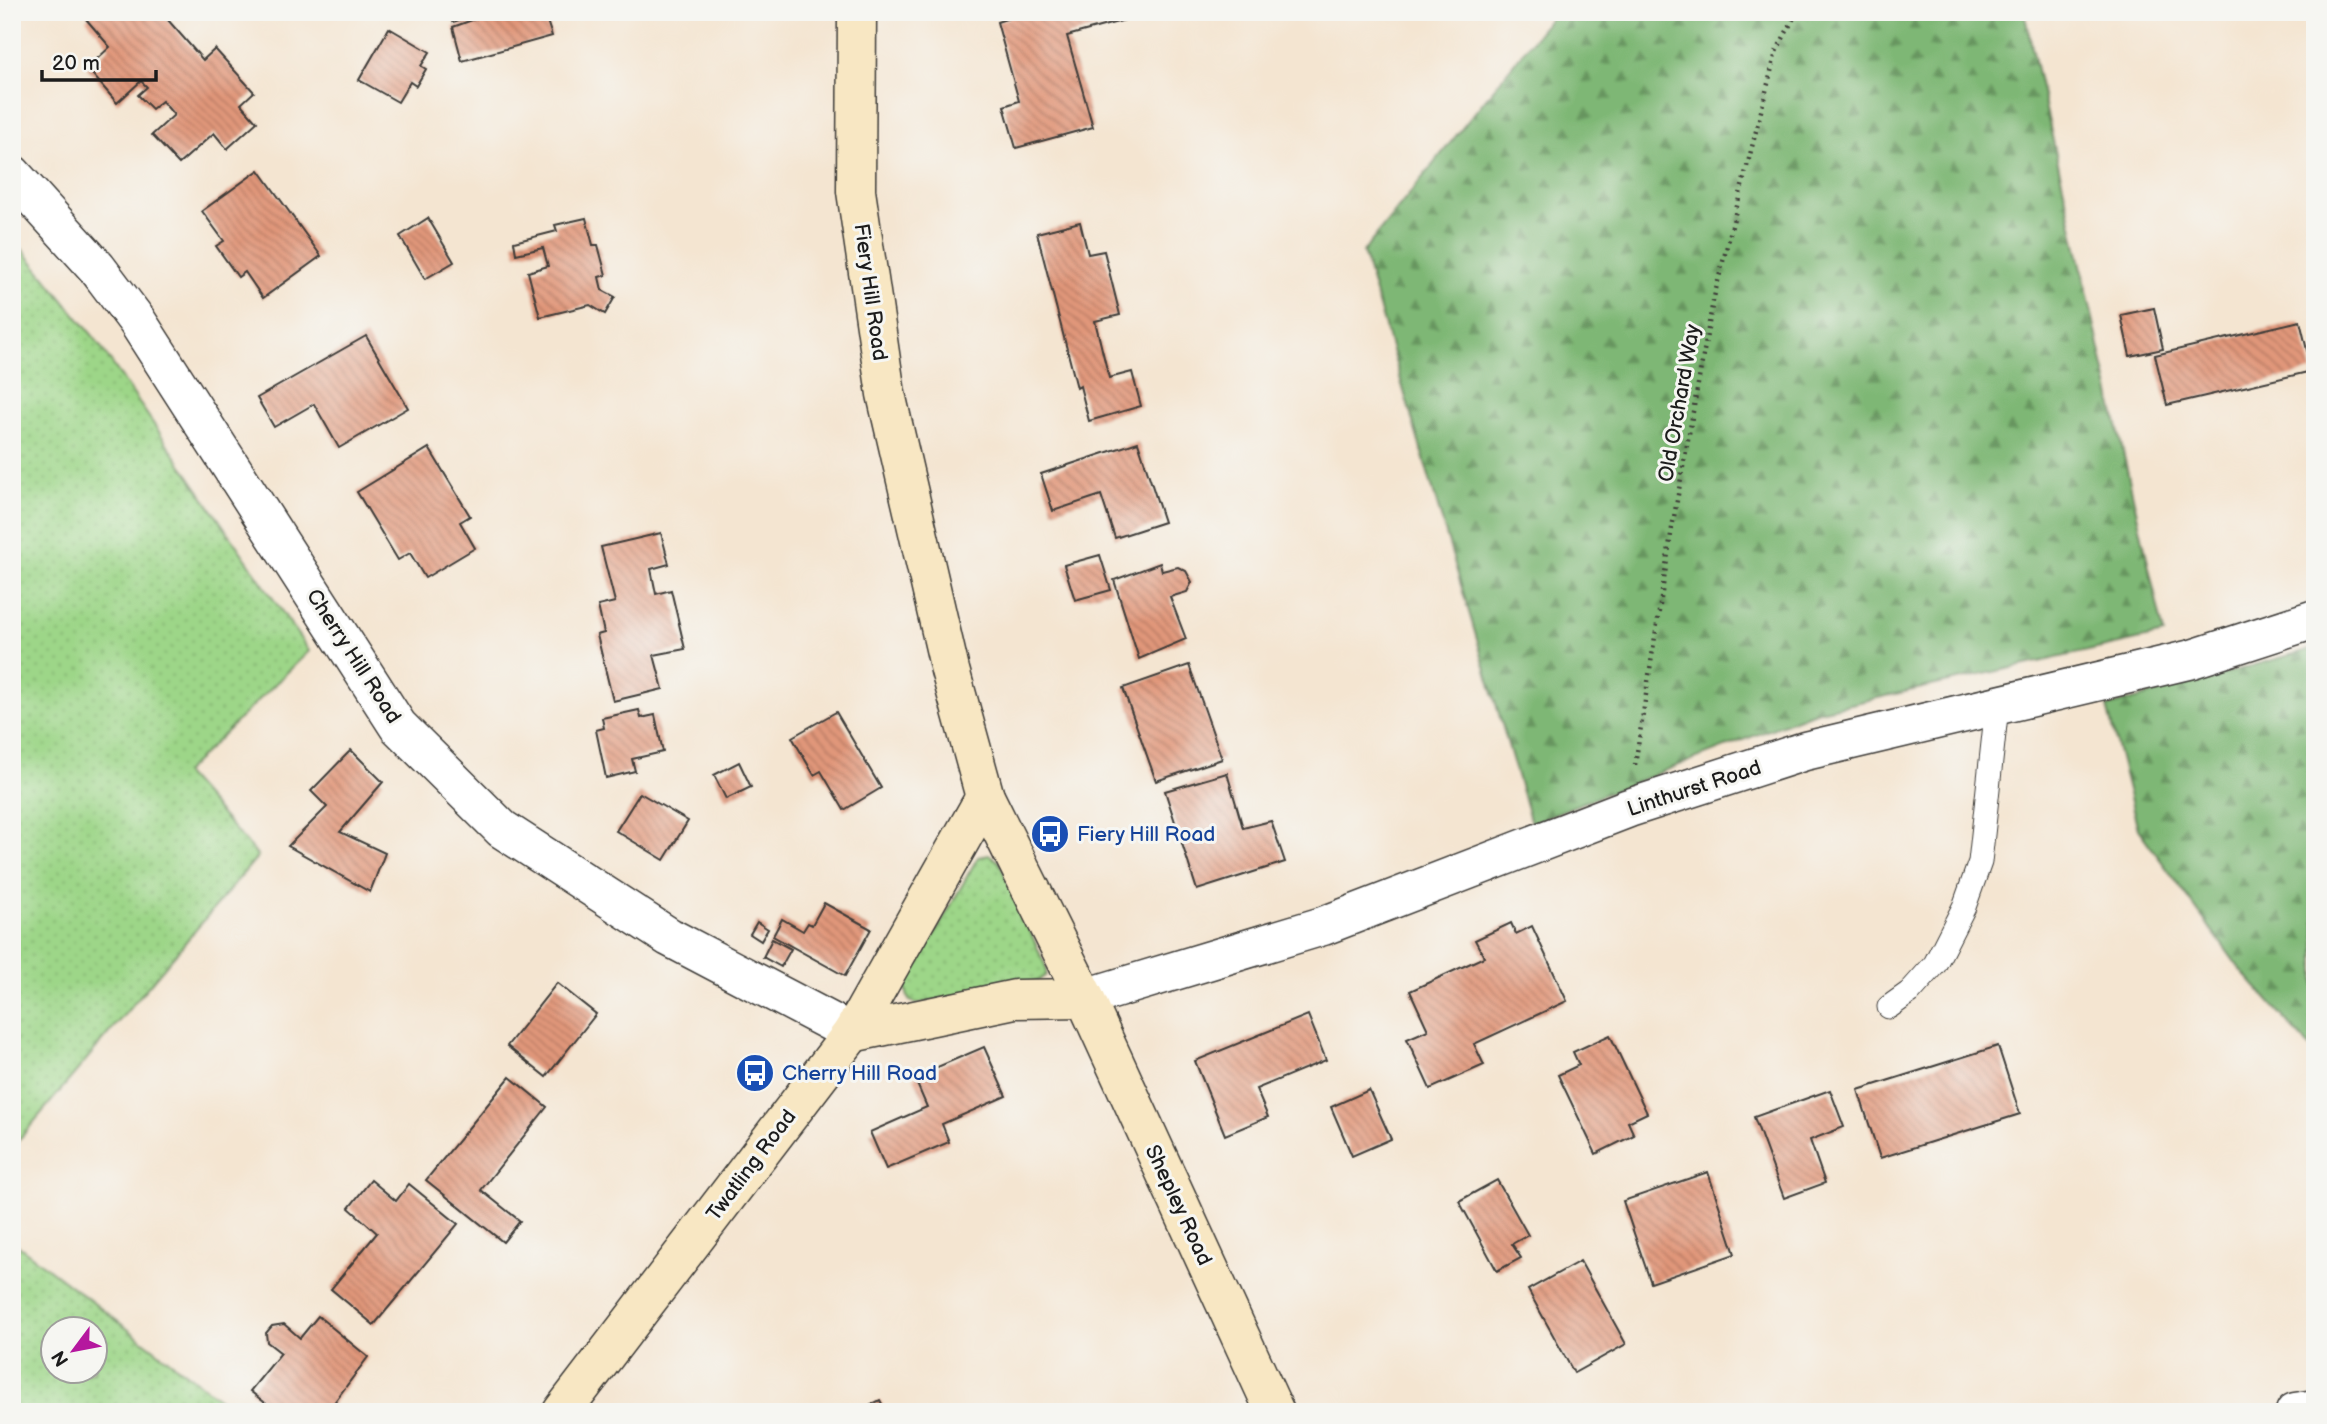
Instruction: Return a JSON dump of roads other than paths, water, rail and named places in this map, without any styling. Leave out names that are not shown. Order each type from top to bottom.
[{"type":"street","name":"Fiery Hill Road","points":[[857,12],[856,191],[886,394],[950,670],[985,797],[1085,998]]},
{"type":"street","name":"Cherry Hill Road","points":[[12,174],[97,268],[137,321],[398,726],[502,829],[669,937],[852,1034]]},
{"type":"street","name":"Linthurst Road","points":[[1085,998],[1323,926],[1629,808],[1805,751],[2192,659],[2315,619]]},
{"type":"street","name":"Twatling Road","points":[[562,1412],[852,1034],[985,797]]},
{"type":"street","points":[[852,1034],[1015,999],[1085,998]]},
{"type":"street","name":"Shepley Road","points":[[1085,998],[1275,1412]]},
{"type":"street","points":[[2295,1412],[2315,1409]]},
{"type":"lane","points":[[1889,1007],[1910,992],[1935,964],[1964,907],[1980,862],[1997,706]]},
{"type":"place","name":"Fiery Hill Road","points":[[1050,834]]},
{"type":"place","name":"Cherry Hill Road","points":[[755,1073]]}]
